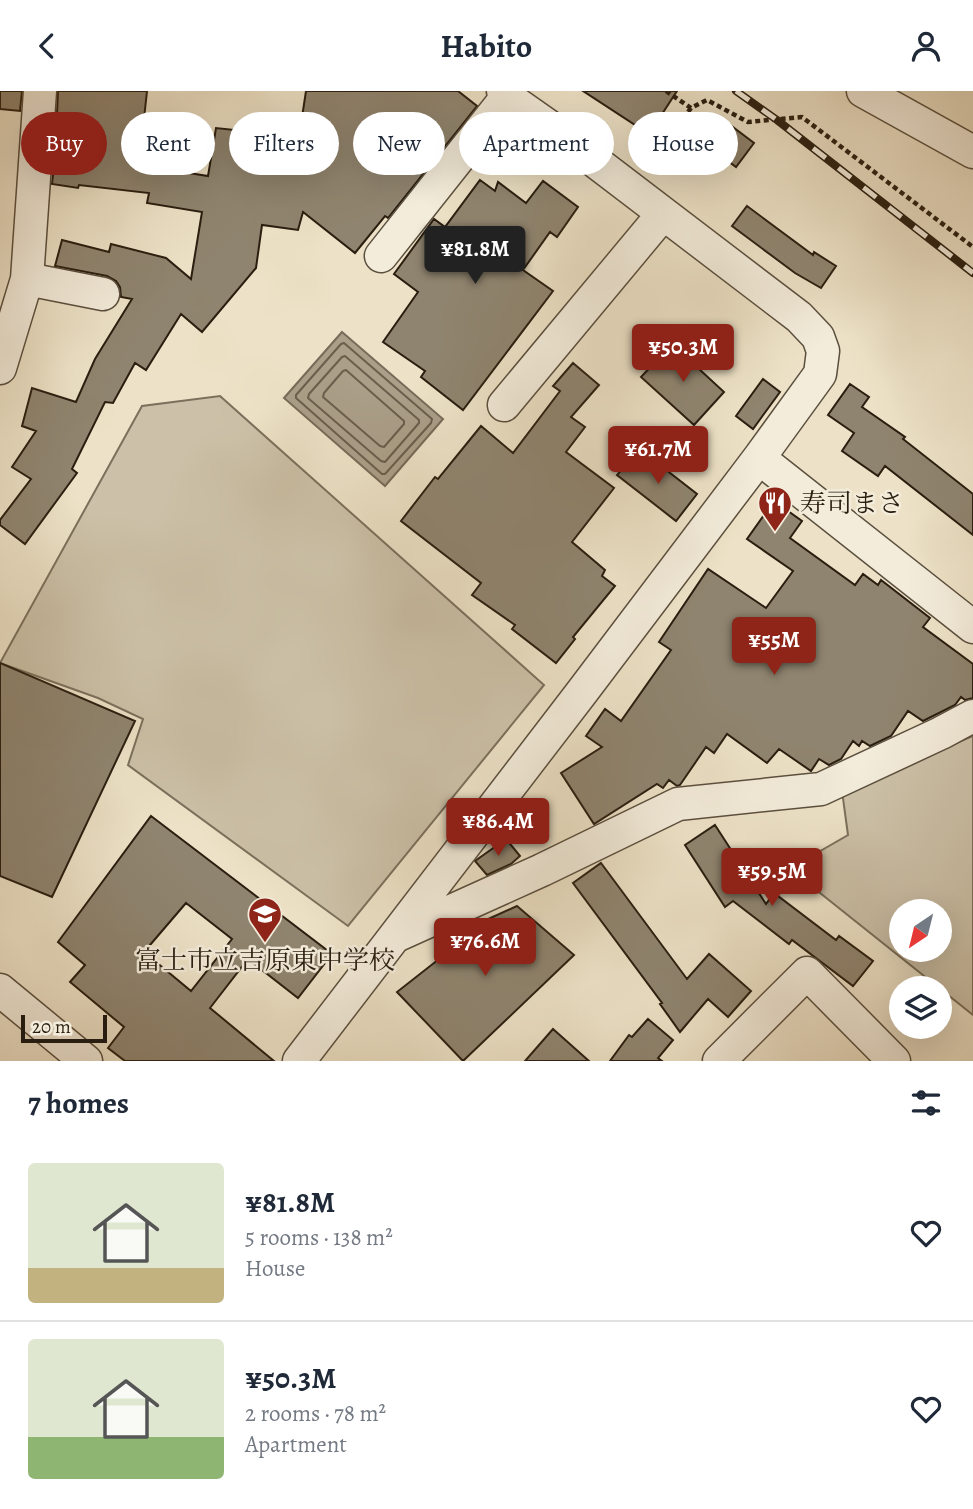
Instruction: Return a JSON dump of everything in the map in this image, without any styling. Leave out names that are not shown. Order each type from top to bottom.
[{"type":"street","points":[[0,368],[27,279],[40,91]]},
{"type":"street","points":[[863,91],[973,152]]},
{"type":"street","points":[[299,1061],[760,458],[820,374],[823,351],[818,337],[799,317],[505,94],[381,256]]},
{"type":"street","points":[[504,405],[663,214]]},
{"type":"street","points":[[27,279],[103,294]]},
{"type":"street","points":[[760,458],[973,627]]},
{"type":"street","points":[[394,937],[678,804],[821,789],[973,716]]},
{"type":"street","points":[[719,1061],[807,973],[894,1061]]},
{"type":"street","points":[[0,991],[86,1061]]},
{"type":"path","points":[[666,91],[691,108]]},
{"type":"path","points":[[630,189],[691,108],[707,100],[748,122],[802,117],[973,247]]},
{"type":"shaded area","points":[[220,396],[544,685],[348,926],[128,765],[143,719],[98,698],[0,663],[142,406]]},
{"type":"shaded area","points":[[973,736],[973,1015],[952,998],[952,976],[924,976],[908,963],[952,963],[952,899],[889,899],[889,948],[805,881],[803,861],[848,835],[842,791]]},
{"type":"water","points":[[342,332],[443,419],[385,486],[284,398]]},
{"type":"building","points":[[0,91],[22,91],[20,111],[0,109]]},
{"type":"building","points":[[58,91],[147,91],[145,112],[121,112],[121,175],[215,175],[216,128],[229,129],[229,175],[339,175],[339,112],[303,112],[306,91],[458,91],[477,106],[472,112],[459,112],[459,129],[445,146],[445,112],[353,112],[353,175],[422,175],[388,218],[385,216],[355,253],[303,212],[298,230],[262,225],[256,268],[202,332],[181,314],[146,370],[135,363],[113,403],[105,402],[72,469],[77,473],[25,544],[0,525],[0,520],[31,479],[12,467],[36,431],[22,426],[32,388],[76,402],[95,359],[132,299],[121,297],[116,281],[107,276],[55,266],[62,240],[109,252],[111,244],[166,258],[191,279],[202,212],[147,203],[149,193],[52,184],[53,175],[107,175],[107,112],[57,112]]},
{"type":"building","points":[[583,91],[677,91],[663,112],[628,112],[628,120]]},
{"type":"building","points":[[738,131],[754,143],[738,164]]},
{"type":"building","points":[[480,180],[495,191],[498,182],[526,203],[543,181],[578,207],[557,237],[550,232],[523,270],[553,291],[463,410],[421,377],[425,371],[383,342],[418,292],[394,274],[434,219],[445,227]]},
{"type":"building","points":[[747,206],[813,255],[814,252],[836,266],[821,288],[795,273],[732,226]]},
{"type":"building","points":[[672,344],[724,392],[694,425],[641,377]]},
{"type":"building","points":[[573,363],[599,385],[571,417],[585,427],[566,452],[614,488],[572,542],[605,570],[602,576],[615,586],[573,637],[575,639],[556,663],[512,629],[515,625],[472,595],[481,583],[401,521],[435,477],[438,479],[481,426],[513,453],[560,391],[553,386]]},
{"type":"building","points":[[763,379],[780,392],[753,429],[736,416]]},
{"type":"building","points":[[850,384],[869,397],[862,407],[905,437],[903,439],[973,494],[973,535],[885,466],[878,476],[842,451],[854,433],[828,415]]},
{"type":"building","points":[[647,455],[697,494],[676,521],[617,475],[632,457],[641,463]]},
{"type":"building","points":[[774,501],[802,521],[790,538],[855,585],[863,574],[878,585],[881,580],[930,618],[923,627],[973,664],[973,698],[965,700],[961,697],[955,705],[923,721],[908,711],[891,736],[870,746],[862,741],[859,746],[853,741],[841,759],[829,765],[819,759],[811,771],[779,749],[767,763],[727,734],[714,753],[706,747],[680,785],[677,786],[669,780],[663,788],[657,784],[594,824],[561,773],[602,747],[586,736],[605,709],[621,721],[671,650],[659,642],[708,569],[766,608],[793,571],[747,539]]},
{"type":"building","points":[[0,663],[135,721],[52,897],[0,876]]},
{"type":"building","points":[[151,816],[332,954],[298,998],[248,959],[210,1008],[274,1061],[125,1061],[108,1048],[124,1027],[70,982],[85,965],[58,942]],"holes":[[[186,903],[232,939],[191,991],[144,952]]]},
{"type":"building","points":[[715,825],[766,904],[774,893],[836,940],[839,936],[873,961],[853,986],[792,940],[789,944],[733,901],[725,907],[685,845]]},
{"type":"building","points":[[506,839],[520,856],[511,864],[487,875],[475,861]]},
{"type":"building","points":[[601,863],[687,979],[709,954],[751,991],[728,1017],[708,999],[680,1032],[660,1004],[662,1003],[573,883]]},
{"type":"building","points":[[517,906],[574,955],[463,1061],[397,992],[448,952],[444,939]]},
{"type":"building","points":[[648,1019],[673,1040],[658,1058],[662,1061],[610,1061],[629,1035],[632,1037]]},
{"type":"building","points":[[553,1029],[589,1061],[525,1061]]},
{"type":"railway","points":[[736,91],[973,273]]},
{"type":"place","name":"寿司まさ","points":[[775,533]]},
{"type":"place","name":"富士市立吉原東中学校","points":[[265,944]]}]
